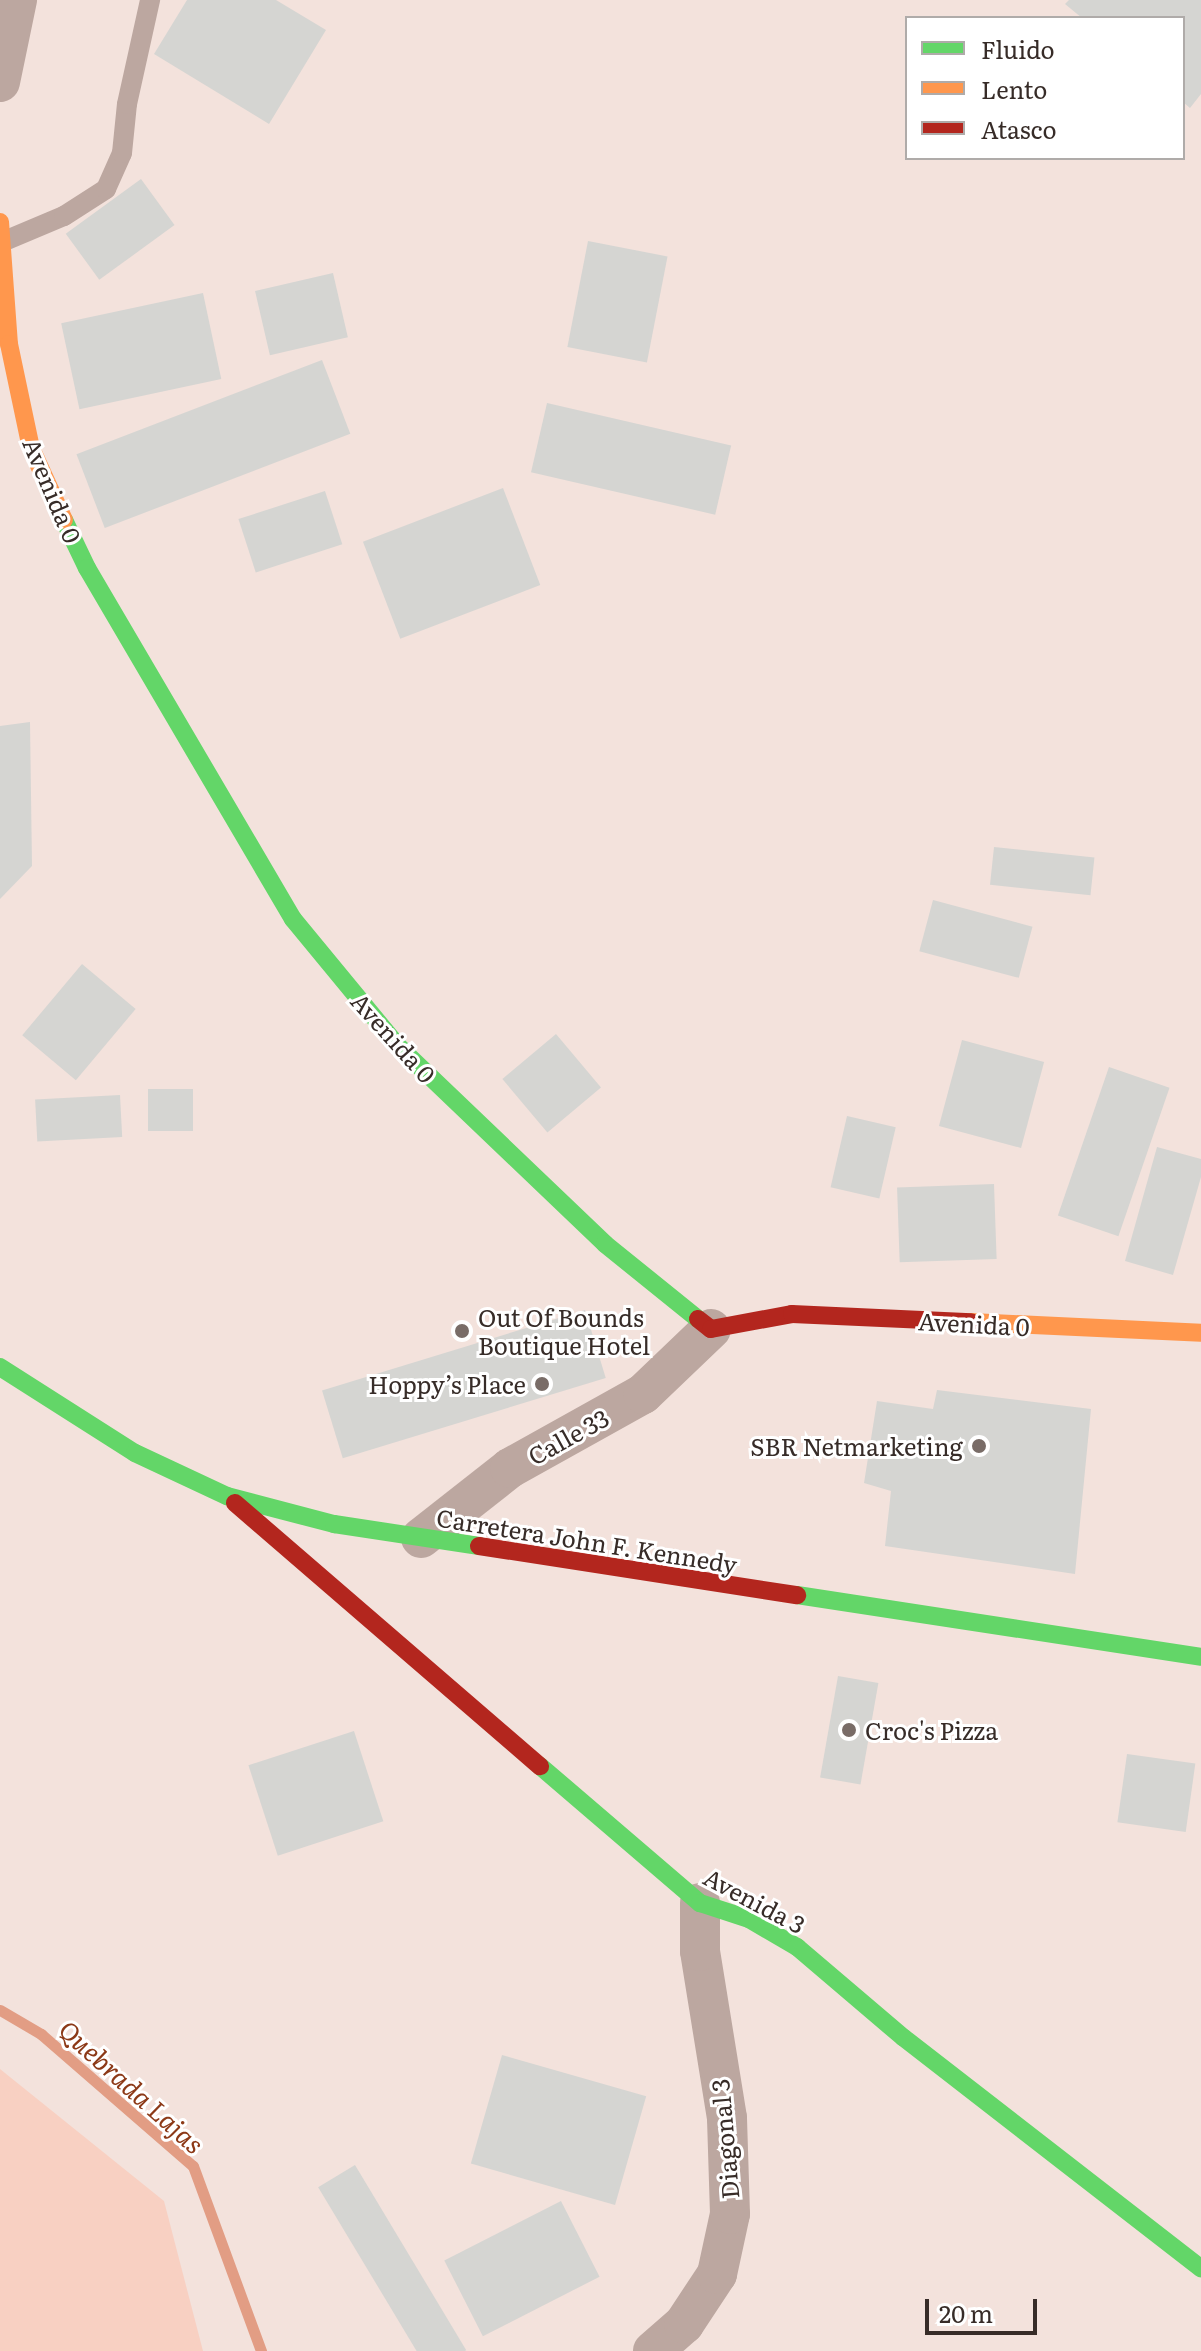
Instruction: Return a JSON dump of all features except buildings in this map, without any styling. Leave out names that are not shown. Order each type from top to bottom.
[{"type":"street","points":[[0,82],[17,0]]},
{"type":"street","name":"Avenida 0","points":[[1,232],[9,344],[31,448],[87,568],[293,919],[397,1045],[605,1244],[711,1329],[792,1314],[1201,1333]]},
{"type":"street","name":"Calle 33","points":[[421,1538],[510,1468],[643,1394],[711,1329]]},
{"type":"street","name":"Carretera John F. Kennedy","points":[[0,1367],[135,1453],[227,1496],[334,1524],[1201,1657]]},
{"type":"street","name":"Avenida 3","points":[[227,1496],[700,1903],[749,1919],[797,1947],[1013,2125],[1170,2249],[1201,2268]]},
{"type":"street","name":"Diagonal 3","points":[[653,2351],[684,2324],[717,2274],[730,2214],[727,2118],[700,1951],[700,1903]]},
{"type":"lane","points":[[1,232],[64,216],[106,189],[122,153],[127,104],[150,0]]},
{"type":"shaded area","points":[[0,2069],[164,2201],[203,2351],[0,2351]]},
{"type":"waterway","name":"Quebrada Lajas","points":[[0,2010],[41,2034],[193,2166],[261,2351]]},
{"type":"traffic: fast","points":[[64,520],[87,568],[293,919],[397,1045],[605,1244],[698,1319]]},
{"type":"traffic: fast","points":[[0,1367],[135,1453],[227,1496],[334,1524],[479,1546]]},
{"type":"traffic: fast","points":[[797,1595],[1201,1657]]},
{"type":"traffic: fast","points":[[540,1766],[700,1903],[749,1919],[797,1947],[904,2038],[1201,2268]]},
{"type":"traffic: slow","points":[[0,222],[9,344],[31,448],[64,520]]},
{"type":"traffic: slow","points":[[971,1322],[1201,1333]]},
{"type":"traffic: jam","points":[[698,1319],[711,1329],[792,1314],[971,1322]]},
{"type":"traffic: jam","points":[[235,1503],[540,1766]]},
{"type":"traffic: jam","points":[[479,1546],[797,1595]]},
{"type":"place","name":"Out Of Bounds Boutique Hotel","points":[[462,1331]]},
{"type":"place","name":"Hoppy’s Place","points":[[542,1384]]},
{"type":"place","name":"SBR Netmarketing","points":[[979,1446]]},
{"type":"place","name":"Croc's Pizza","points":[[849,1730]]}]
